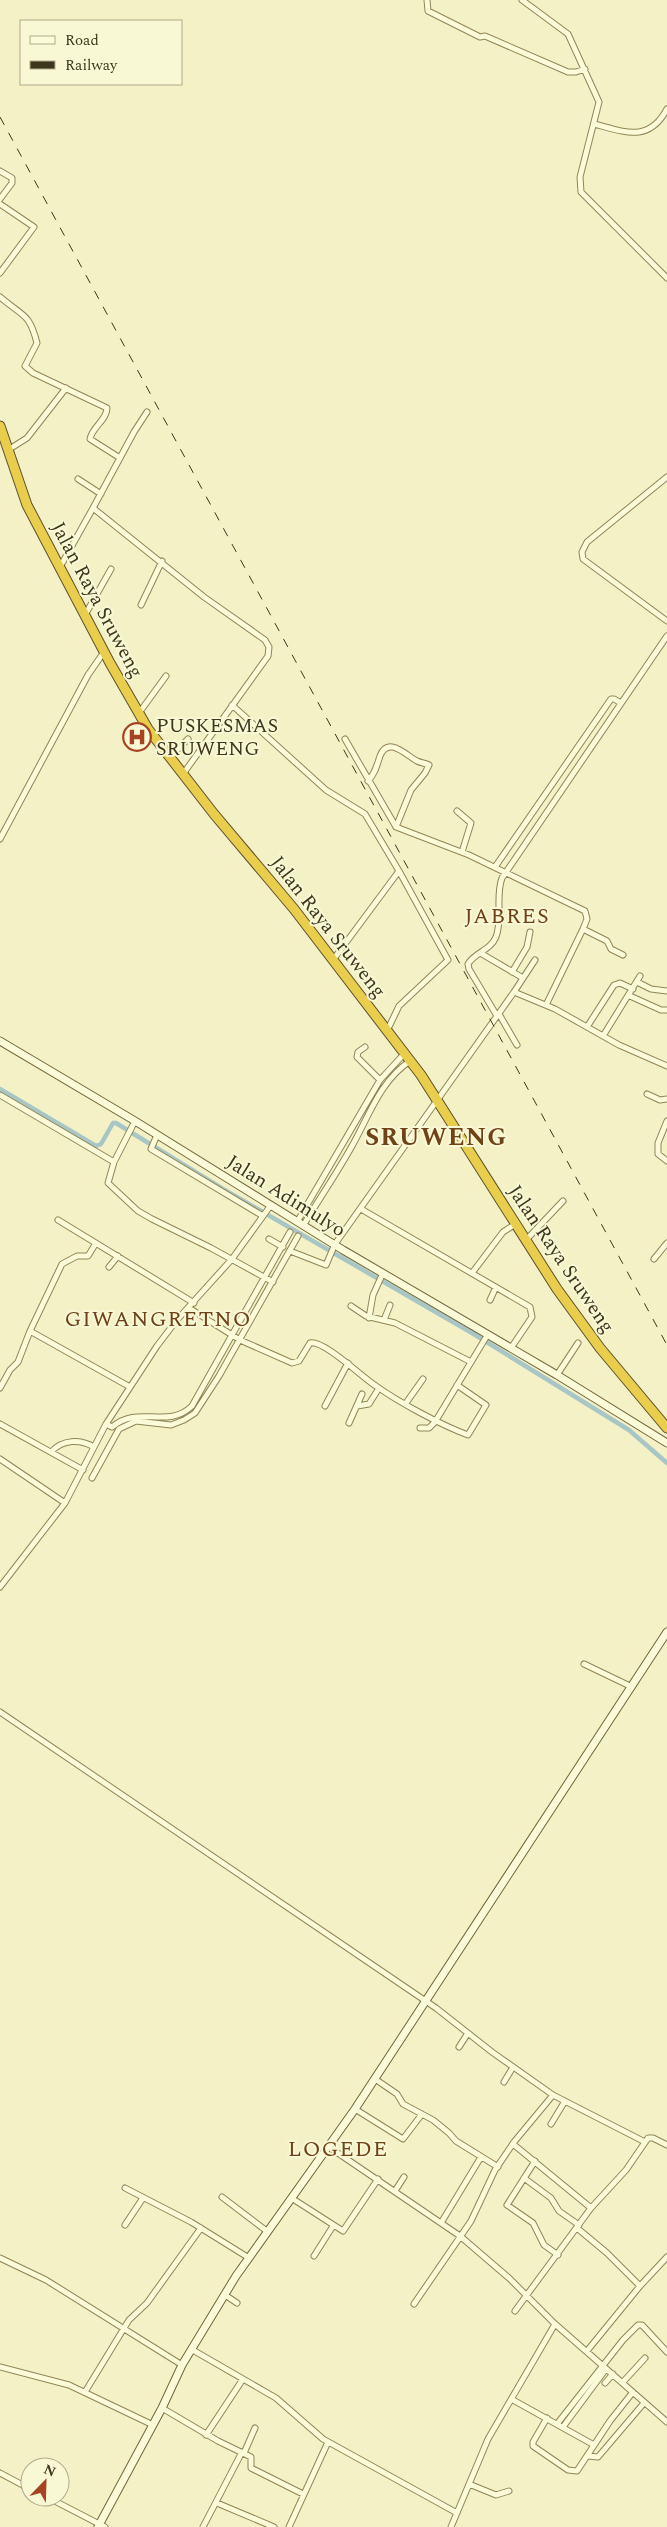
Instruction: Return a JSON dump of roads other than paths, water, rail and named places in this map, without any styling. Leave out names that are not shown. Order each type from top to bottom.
[{"type":"highway","name":"Jalan Raya Sruweng","points":[[0,426],[27,505],[139,713],[170,758],[333,960],[407,1057],[437,1099],[514,1225],[590,1335],[667,1428]]},
{"type":"street","points":[[427,0],[426,8],[428,11],[480,37],[485,36],[568,72],[585,69]]},
{"type":"street","points":[[522,0],[534,11],[563,28],[568,34],[599,102],[580,176],[581,192],[667,278]]},
{"type":"street","points":[[594,124],[625,131],[645,131],[656,126],[667,108]]},
{"type":"street","points":[[0,171],[12,178],[12,183],[0,199]]},
{"type":"street","points":[[0,204],[34,227],[0,273]]},
{"type":"street","points":[[0,297],[30,320],[34,328],[32,333],[36,342],[25,366],[33,373],[107,408],[107,412],[90,438],[120,458]]},
{"type":"street","points":[[8,450],[27,438],[66,388]]},
{"type":"street","points":[[60,568],[147,412]]},
{"type":"street","points":[[667,476],[587,542],[582,552],[583,559],[667,621]]},
{"type":"street","points":[[78,479],[101,494]]},
{"type":"street","points":[[94,508],[162,561],[204,597],[265,640],[270,647],[268,656],[183,774]]},
{"type":"street","points":[[141,606],[162,561]]},
{"type":"street","points":[[85,615],[110,570]]},
{"type":"street","points":[[517,1045],[468,966],[470,960],[482,954],[492,944],[497,934],[500,885],[505,873],[667,636]]},
{"type":"street","points":[[0,839],[88,675],[105,652]]},
{"type":"street","points":[[139,713],[166,676]]},
{"type":"street","points":[[494,867],[611,699],[614,698],[621,703]]},
{"type":"street","points":[[232,705],[326,790],[365,814],[448,960],[399,1006],[387,1031]]},
{"type":"street","points":[[170,758],[188,739]]},
{"type":"street","points":[[344,739],[396,827],[462,852],[581,908],[587,914],[583,929],[546,1004]]},
{"type":"street","points":[[368,781],[374,774],[382,752],[388,748],[400,748],[417,761],[429,765],[411,790],[396,827]]},
{"type":"street","points":[[544,795],[554,802]]},
{"type":"street","points":[[535,808],[546,814]]},
{"type":"street","points":[[457,811],[471,822],[462,852]]},
{"type":"street","points":[[333,960],[399,871]]},
{"type":"street","points":[[583,929],[606,940],[611,949],[623,955]]},
{"type":"street","points":[[512,972],[525,950],[530,932]]},
{"type":"street","points":[[482,954],[523,978]]},
{"type":"street","points":[[290,1250],[326,1265],[334,1246],[535,960]]},
{"type":"street","points":[[603,1036],[630,996],[640,976]]},
{"type":"street","points":[[637,982],[651,988],[667,991]]},
{"type":"street","points":[[587,1027],[614,985],[620,983],[633,989]]},
{"type":"street","points":[[514,992],[546,1004],[603,1036],[667,1066]]},
{"type":"street","points":[[630,996],[661,1010],[667,1010]]},
{"type":"street","name":"Jalan Adimulyo","points":[[0,1041],[133,1124],[158,1135],[267,1211],[300,1224],[380,1278],[511,1348],[667,1443]]},
{"type":"street","points":[[365,1047],[358,1052],[357,1057],[380,1080]]},
{"type":"street","points":[[300,1224],[380,1080],[407,1057]]},
{"type":"street","points":[[300,1224],[352,1146],[385,1084],[407,1057]]},
{"type":"street","points":[[647,1094],[660,1100],[667,1099]]},
{"type":"street","points":[[0,1095],[114,1162]]},
{"type":"street","points":[[667,1121],[657,1150],[667,1161]]},
{"type":"street","points":[[133,1124],[114,1162],[108,1184],[138,1210],[273,1282]]},
{"type":"street","points":[[0,1587],[66,1503],[106,1424],[166,1334],[232,1259],[267,1211],[194,1176],[152,1145],[158,1135]]},
{"type":"street","points":[[346,1142],[352,1146]]},
{"type":"street","points":[[525,1240],[563,1201]]},
{"type":"street","points":[[361,1209],[527,1305],[532,1311],[526,1326],[511,1348]]},
{"type":"street","points":[[58,1220],[194,1303]]},
{"type":"street","points":[[472,1273],[503,1232],[514,1225]]},
{"type":"street","points":[[92,1478],[114,1429],[135,1419],[165,1419],[187,1411],[197,1400],[290,1232]]},
{"type":"street","points":[[135,1419],[165,1425],[180,1422],[191,1416],[204,1401],[219,1376],[298,1236]]},
{"type":"street","points":[[268,1239],[283,1247]]},
{"type":"street","points":[[0,1388],[10,1370],[18,1362],[30,1331],[62,1264],[77,1256],[88,1256],[96,1243]]},
{"type":"street","points":[[654,1258],[667,1243]]},
{"type":"street","points":[[109,1268],[118,1256]]},
{"type":"street","points":[[369,1318],[373,1295],[380,1278]]},
{"type":"street","points":[[490,1300],[496,1288]]},
{"type":"street","points":[[384,1320],[390,1305]]},
{"type":"street","points":[[351,1306],[369,1318],[400,1325],[471,1362]]},
{"type":"street","points":[[189,1308],[232,1336],[294,1364],[313,1342],[348,1363],[360,1376],[379,1388],[468,1435],[486,1407],[485,1403],[457,1385]]},
{"type":"street","points":[[30,1331],[130,1387]]},
{"type":"street","points":[[420,1428],[429,1428],[437,1420],[487,1335]]},
{"type":"street","points":[[557,1375],[578,1343]]},
{"type":"street","points":[[325,1406],[348,1363]]},
{"type":"street","points":[[212,1373],[219,1376]]},
{"type":"street","points":[[406,1403],[423,1379]]},
{"type":"street","points":[[358,1406],[369,1404],[379,1388]]},
{"type":"street","points":[[349,1423],[362,1394]]},
{"type":"street","points":[[187,1411],[191,1416]]},
{"type":"street","points":[[165,1419],[165,1425]]},
{"type":"street","points":[[0,1424],[83,1470]]},
{"type":"street","points":[[106,1424],[114,1429]]},
{"type":"street","points":[[51,1452],[60,1445],[78,1440],[94,1447]]},
{"type":"street","points":[[0,1459],[66,1503]]},
{"type":"street","points":[[65,2507],[101,2526],[182,2365],[225,2295],[375,2079],[667,1632]]},
{"type":"street","points":[[584,1664],[632,1687]]},
{"type":"street","points":[[0,1712],[426,2002],[553,2095],[646,2142]]},
{"type":"street","points":[[459,2047],[468,2033]]},
{"type":"street","points":[[504,2082],[513,2067]]},
{"type":"street","points":[[375,2079],[397,2094],[403,2104],[422,2114],[449,2132],[456,2141],[498,2167]]},
{"type":"street","points":[[414,2304],[471,2222],[485,2188],[513,2144],[553,2095]]},
{"type":"street","points":[[551,2124],[565,2101]]},
{"type":"street","points":[[355,2109],[403,2139],[422,2114]]},
{"type":"street","points":[[515,2311],[591,2208],[626,2170],[646,2142],[651,2137],[667,2145]]},
{"type":"street","points":[[513,2144],[591,2208]]},
{"type":"street","points":[[329,2147],[460,2236],[555,2324],[667,2422]]},
{"type":"street","points":[[441,2223],[481,2157]]},
{"type":"street","points":[[535,2161],[507,2204],[533,2223],[544,2245],[558,2255]]},
{"type":"street","points":[[395,2191],[404,2178]]},
{"type":"street","points":[[524,2178],[551,2198],[559,2211],[607,2253],[640,2286]]},
{"type":"street","points":[[292,2199],[333,2226],[344,2230],[378,2179]]},
{"type":"street","points":[[125,2188],[201,2228],[249,2258]]},
{"type":"street","points":[[222,2197],[268,2232]]},
{"type":"street","points":[[125,2225],[144,2198]]},
{"type":"street","points":[[314,2256],[333,2226]]},
{"type":"street","points":[[85,2392],[135,2313],[154,2293],[201,2228]]},
{"type":"street","points":[[587,2351],[667,2256]]},
{"type":"street","points":[[0,2258],[46,2280],[182,2365]]},
{"type":"street","points":[[225,2295],[237,2303]]},
{"type":"street","points":[[451,2527],[488,2438],[513,2400],[555,2324]]},
{"type":"street","points":[[560,2425],[623,2340],[639,2324],[667,2352]]},
{"type":"street","points":[[191,2349],[276,2398],[313,2433],[456,2513]]},
{"type":"street","points":[[623,2382],[645,2358]]},
{"type":"street","points":[[0,2367],[61,2382],[153,2425]]},
{"type":"street","points":[[605,2383],[613,2374]]},
{"type":"street","points":[[206,2435],[243,2379]]},
{"type":"street","points":[[547,2418],[532,2442],[532,2446],[574,2472],[577,2471],[633,2392]]},
{"type":"street","points":[[513,2400],[594,2445]]},
{"type":"street","points":[[588,2456],[598,2457],[644,2403]]},
{"type":"street","points":[[162,2408],[206,2435],[252,2458],[251,2468],[303,2494]]},
{"type":"street","points":[[203,2527],[255,2428]]},
{"type":"street","points":[[289,2527],[328,2442]]},
{"type":"street","points":[[0,2473],[20,2484]]},
{"type":"street","points":[[468,2484],[496,2495],[509,2491]]},
{"type":"street","points":[[217,2503],[274,2527]]},
{"type":"street","points":[[255,2527],[258,2519]]},
{"type":"waterway","points":[[0,1089],[96,1146],[101,1144],[113,1123],[116,1123],[223,1189],[472,1333],[629,1430],[667,1463]]},
{"type":"railway","points":[[0,117],[667,1345]]},
{"type":"place","name":"PUSKESMAS SRUWENG","points":[[137,737]]},
{"type":"district","name":"JABRES","points":[[507,916]]},
{"type":"district","name":"SRUWENG","points":[[436,1138]]},
{"type":"district","name":"GIWANGRETNO","points":[[158,1319]]},
{"type":"district","name":"LOGEDE","points":[[338,2149]]}]
